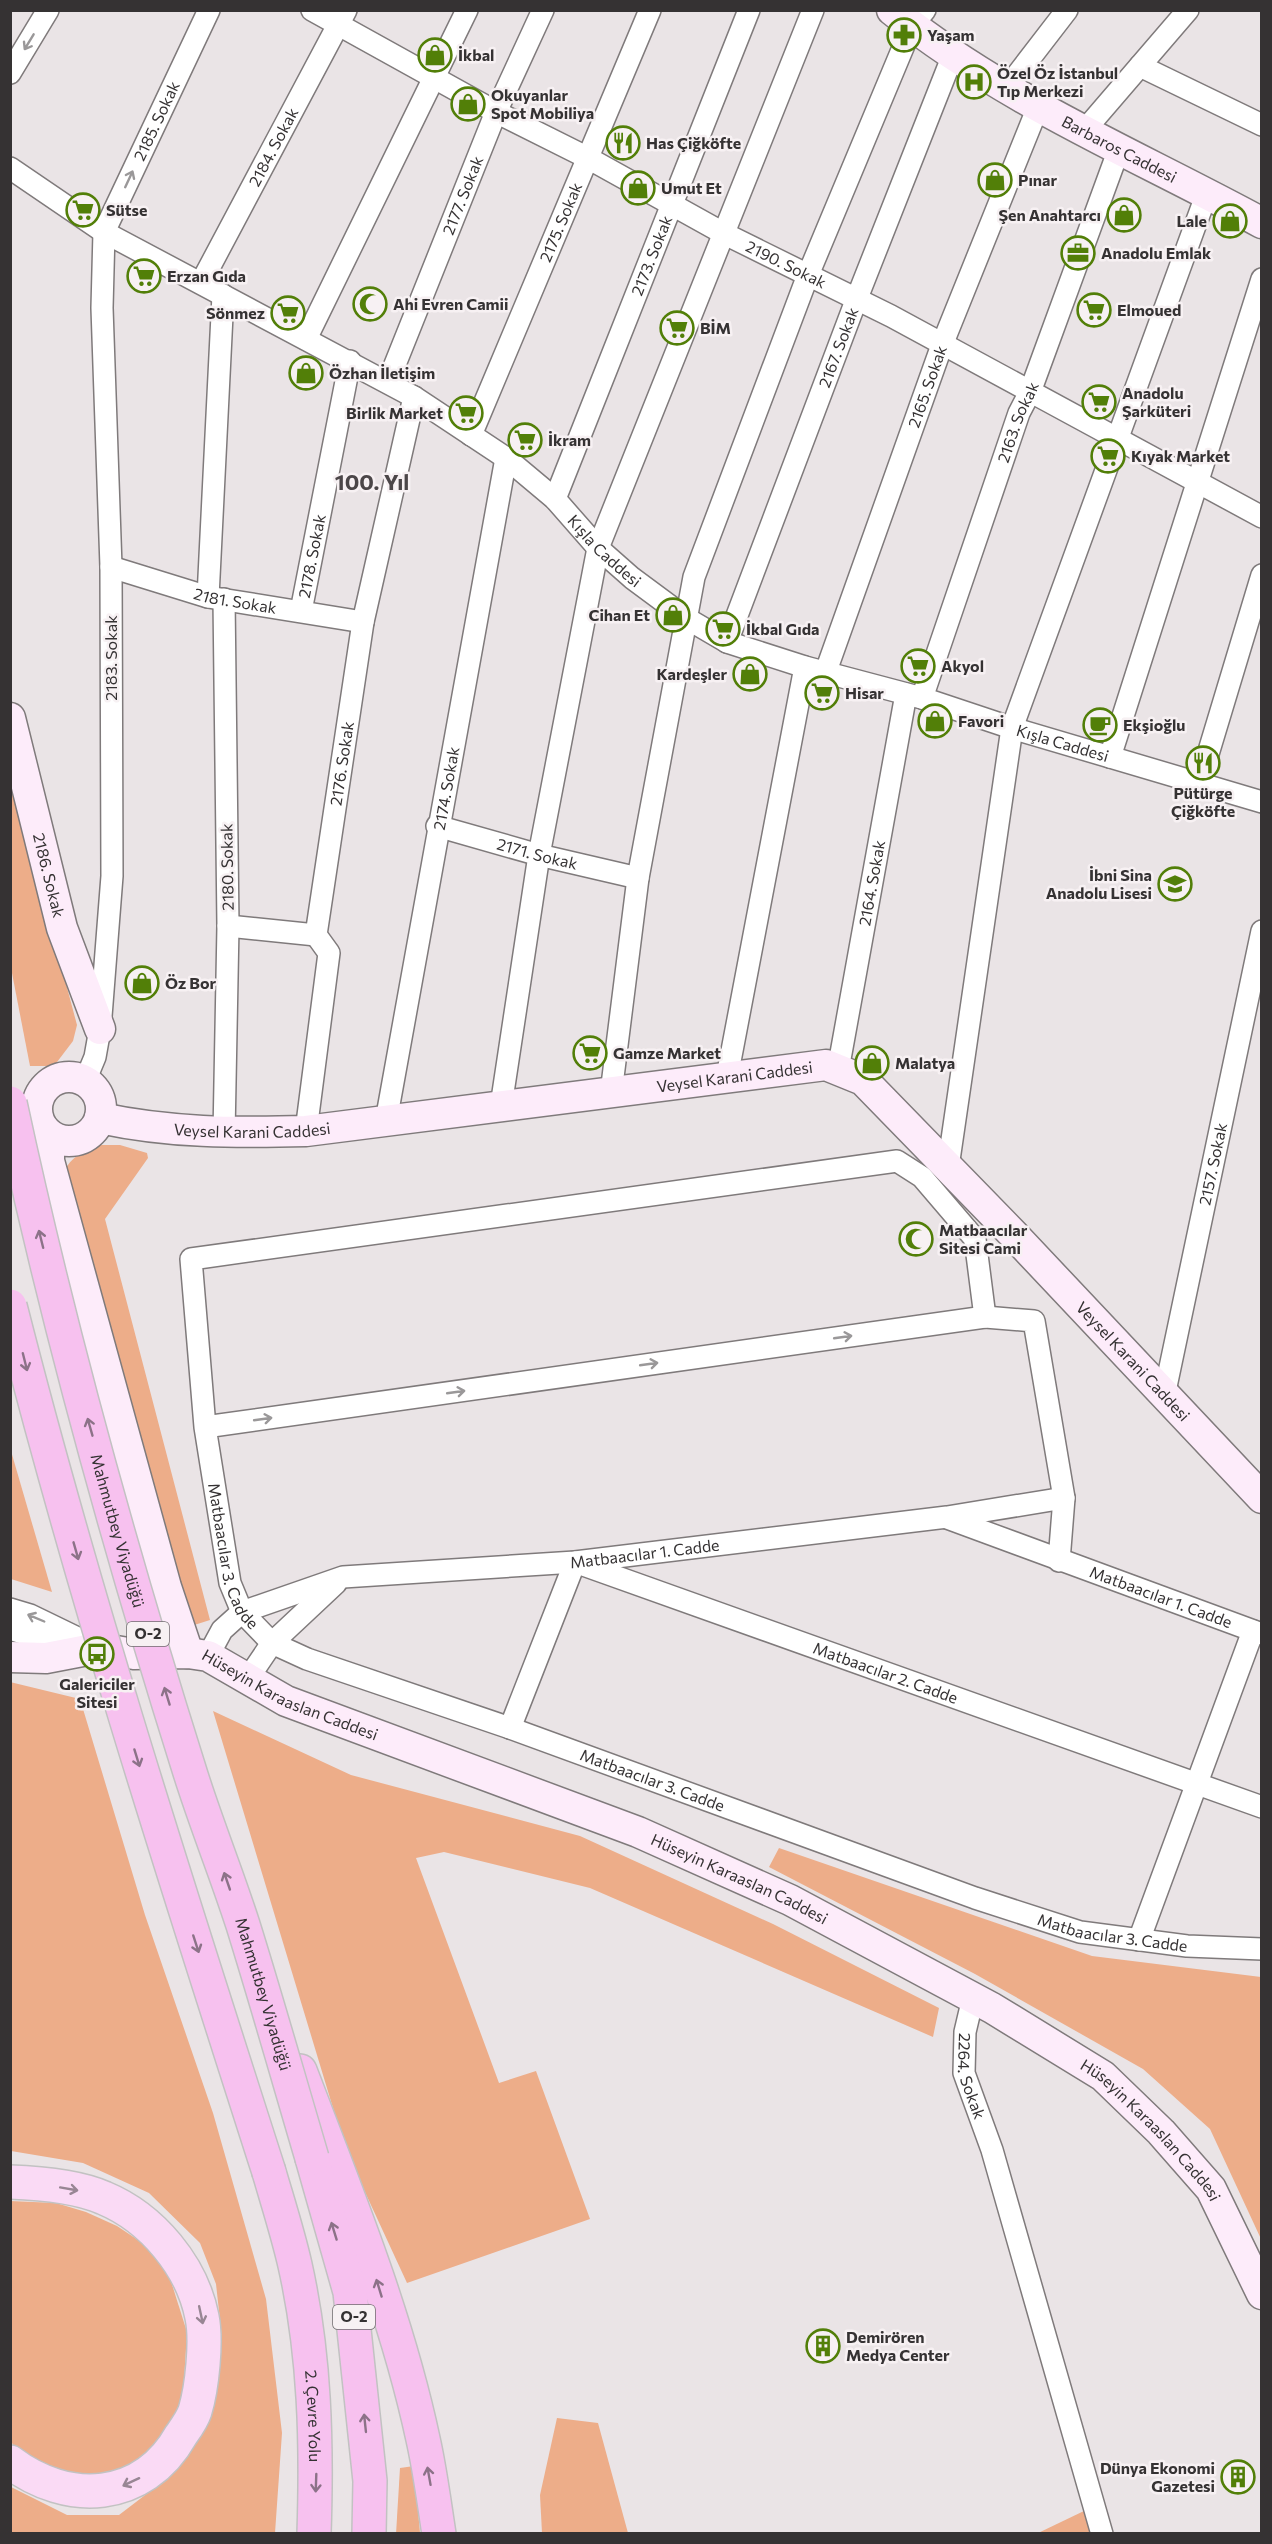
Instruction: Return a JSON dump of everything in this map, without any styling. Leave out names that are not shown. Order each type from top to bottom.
[{"type":"highway","name":"Mahmutbey Viyadüğü","points":[[19,1104],[30,1196],[68,1345],[134,1584],[189,1770],[321,2154]]},
{"type":"highway","name":"2. Çevre Yolu","points":[[10,1306],[38,1416],[96,1620],[161,1837],[269,2172],[295,2265],[309,2351],[315,2421],[314,2534]]},
{"type":"highway","name":"O-2","points":[[321,2154],[350,2292],[370,2481],[369,2534]]},
{"type":"highway","points":[[321,2154],[371,2262],[403,2364],[423,2439],[439,2534]]},
{"type":"main road","name":"Barbaros Caddesi","points":[[909,16],[953,55],[1006,88],[1262,223]]},
{"type":"main road","name":"2186. Sokak","points":[[10,718],[62,928],[100,1029]]},
{"type":"main road","name":"Veysel Karani Caddesi","points":[[100,1118],[136,1126],[224,1134],[306,1131],[826,1065],[863,1080],[1262,1498]]},
{"type":"main road","points":[[49,1135],[68,1142],[88,1136],[100,1118],[99,1097],[85,1081],[64,1077],[53,1081],[19,1104],[38,1118],[49,1135],[50,1161],[166,1587],[198,1655]]},
{"type":"main road","points":[[10,1657],[46,1658],[97,1647]]},
{"type":"main road","name":"Hüseyin Karaaslan Caddesi","points":[[97,1647],[134,1654],[198,1655],[249,1677],[286,1701],[638,1832],[790,1900],[973,1998],[1103,2076],[1161,2132],[1211,2189],[1262,2294]]},
{"type":"main road","points":[[10,2182],[70,2189],[104,2198],[137,2216],[163,2241],[187,2273],[203,2317],[203,2365],[195,2413],[174,2448],[150,2473],[120,2487],[83,2493],[52,2486],[10,2462]]},
{"type":"street","points":[[10,73],[48,10]]},
{"type":"street","name":"2185. Sokak","points":[[104,232],[209,10]]},
{"type":"street","name":"2190. Sokak","points":[[312,10],[342,18],[435,79],[588,158],[723,233],[857,298],[1262,517]]},
{"type":"street","points":[[306,339],[467,10]]},
{"type":"street","name":"2177. Sokak","points":[[388,382],[496,112],[543,10]]},
{"type":"street","name":"2175. Sokak","points":[[471,435],[651,10]]},
{"type":"street","name":"2173. Sokak","points":[[555,500],[749,10]]},
{"type":"street","points":[[501,1106],[539,855],[598,548],[813,10]]},
{"type":"street","points":[[1084,131],[1188,10]]},
{"type":"street","points":[[1006,88],[1059,13]]},
{"type":"street","points":[[611,1093],[638,878],[694,577],[808,274],[909,16]]},
{"type":"street","name":"2184. Sokak","points":[[201,283],[342,18]]},
{"type":"street","name":"2167. Sokak","points":[[727,642],[857,298],[953,55]]},
{"type":"street","points":[[1140,66],[1262,125]]},
{"type":"street","name":"2165. Sokak","points":[[727,1077],[815,669],[1038,106]]},
{"type":"street","name":"2163. Sokak","points":[[914,696],[972,544],[1018,413],[1030,392],[1119,149]]},
{"type":"street","name":"Kışla Caddesi","points":[[10,168],[104,232],[414,397],[506,458],[555,500],[598,548],[686,618],[727,642],[914,696],[1012,728],[1262,802]]},
{"type":"street","points":[[948,1167],[1012,728],[1116,437],[1207,193]]},
{"type":"street","name":"2183. Sokak","points":[[85,1081],[95,1057],[100,1029],[112,876],[111,567],[102,308],[104,232]]},
{"type":"street","points":[[1110,757],[1262,279]]},
{"type":"street","name":"2180. Sokak","points":[[223,295],[216,598],[228,926],[224,1134]]},
{"type":"street","name":"2178. Sokak","points":[[301,611],[350,361]]},
{"type":"street","name":"2176. Sokak","points":[[316,935],[363,622],[414,397]]},
{"type":"street","name":"2174. Sokak","points":[[386,1120],[437,826],[506,458]]},
{"type":"street","name":"2181. Sokak","points":[[111,567],[216,598],[363,622]]},
{"type":"street","points":[[1199,784],[1262,575]]},
{"type":"street","name":"2164. Sokak","points":[[838,1070],[914,696]]},
{"type":"street","name":"2171. Sokak","points":[[437,826],[539,855],[638,878]]},
{"type":"street","points":[[228,926],[316,935],[329,953],[306,1131]]},
{"type":"street","name":"2157. Sokak","points":[[1164,1396],[1262,931]]},
{"type":"street","name":"Matbaacılar 3. Cadde","points":[[986,1317],[975,1239],[922,1177],[897,1161],[191,1259],[206,1427],[230,1583],[242,1612],[272,1643],[307,1659],[510,1728],[986,1902],[1080,1932],[1187,1946],[1262,1949]]},
{"type":"street","points":[[206,1427],[986,1317],[1034,1321],[1064,1498],[1059,1561]]},
{"type":"street","name":"Matbaacılar 1. Cadde","points":[[198,1655],[242,1612],[343,1576],[575,1562],[946,1518],[1064,1498]]},
{"type":"street","name":"Matbaacılar 1. Cadde","points":[[946,1518],[1257,1633]]},
{"type":"street","points":[[510,1728],[575,1562]]},
{"type":"street","name":"Matbaacılar 2. Cadde","points":[[575,1562],[1262,1807]]},
{"type":"street","points":[[249,1677],[272,1643],[343,1576]]},
{"type":"street","points":[[10,1609],[30,1615],[97,1647]]},
{"type":"street","points":[[10,1629],[44,1640],[97,1647]]},
{"type":"street","points":[[1139,1940],[1197,1784],[1257,1633]]},
{"type":"street","name":"2264. Sokak","points":[[973,1998],[964,2032],[964,2073],[992,2151],[1102,2534]]},
{"type":"shaded area","points":[[10,774],[77,1025],[73,1041],[54,1066],[30,1066],[11,968]]},
{"type":"shaded area","points":[[99,1145],[120,1145],[147,1153],[148,1158],[105,1219],[210,1620],[188,1627],[62,1177],[72,1160]]},
{"type":"shaded area","points":[[11,1451],[52,1592],[11,1579]]},
{"type":"shaded area","points":[[10,1682],[80,1699],[145,1915],[213,2113],[266,2299],[282,2433],[275,2533],[11,2533],[11,2487],[67,2515],[119,2515],[170,2476],[214,2405],[222,2338],[216,2284],[200,2243],[149,2193],[83,2163],[11,2151]]},
{"type":"shaded area","points":[[213,1711],[351,1775],[580,1836],[773,1924],[939,2008],[933,2037],[590,1888],[444,1852],[416,1858],[499,2083],[536,2071],[590,2219],[407,2283],[346,2151]]},
{"type":"shaded area","points":[[779,1848],[1092,1956],[1261,1977],[1261,2239],[1210,2129],[1143,2069],[975,1974],[769,1867]]},
{"type":"shaded area","points":[[10,2201],[56,2203],[86,2212],[117,2226],[147,2246],[169,2275],[187,2332],[184,2382],[175,2426],[154,2452],[120,2475],[87,2482],[15,2451],[11,2440]]},
{"type":"shaded area","points":[[557,2418],[598,2423],[628,2533],[542,2533],[540,2495]]},
{"type":"shaded area","points":[[414,2466],[420,2533],[396,2534],[400,2468]]},
{"type":"shaded area","points":[[1086,2510],[1093,2534],[1036,2534]]},
{"type":"place","name":"Yaşam","points":[[904,35]]},
{"type":"place","name":"İkbal","points":[[435,55]]},
{"type":"place","name":"Özel Öz İstanbul Tıp Merkezi","points":[[974,82]]},
{"type":"place","name":"Okuyanlar Spot Mobiliya","points":[[468,104]]},
{"type":"place","name":"Has Çiğköfte","points":[[623,143]]},
{"type":"place","name":"Pınar","points":[[995,180]]},
{"type":"place","name":"Umut Et","points":[[638,188]]},
{"type":"place","name":"Sütse","points":[[83,210]]},
{"type":"place","name":"Şen Anahtarcı","points":[[1124,215]]},
{"type":"place","name":"Lale","points":[[1230,221]]},
{"type":"place","name":"Anadolu Emlak","points":[[1078,253]]},
{"type":"place","name":"Erzan Gıda","points":[[144,276]]},
{"type":"place","name":"Ahi Evren Camii","points":[[370,304]]},
{"type":"place","name":"Elmoued","points":[[1094,310]]},
{"type":"place","name":"Sönmez","points":[[288,313]]},
{"type":"place","name":"BİM","points":[[677,328]]},
{"type":"place","name":"Özhan İletişim","points":[[306,373]]},
{"type":"place","name":"Anadolu Şarküteri","points":[[1099,402]]},
{"type":"place","name":"Birlik Market","points":[[466,413]]},
{"type":"place","name":"İkram","points":[[525,440]]},
{"type":"place","name":"Kıyak Market","points":[[1108,456]]},
{"type":"place","name":"Cihan Et","points":[[673,615]]},
{"type":"place","name":"İkbal Gıda","points":[[723,629]]},
{"type":"place","name":"Akyol","points":[[918,666]]},
{"type":"place","name":"Kardeşler","points":[[750,674]]},
{"type":"place","name":"Hisar","points":[[822,693]]},
{"type":"place","name":"Favori","points":[[935,721]]},
{"type":"place","name":"Ekşioğlu","points":[[1100,725]]},
{"type":"place","name":"Pütürge Çiğköfte","points":[[1203,763]]},
{"type":"place","name":"İbni Sina Anadolu Lisesi","points":[[1175,884]]},
{"type":"place","name":"Öz Bor","points":[[142,983]]},
{"type":"place","name":"Gamze Market","points":[[590,1053]]},
{"type":"place","name":"Malatya","points":[[872,1063]]},
{"type":"place","name":"Matbaacılar Sitesi Cami","points":[[916,1239]]},
{"type":"place","name":"Galericiler Sitesi","points":[[97,1654]]},
{"type":"place","name":"Demirören Medya Center","points":[[823,2346]]},
{"type":"place","name":"Dünya Ekonomi Gazetesi","points":[[1238,2477]]},
{"type":"district","name":"100. Yıl","points":[[372,482]]}]
